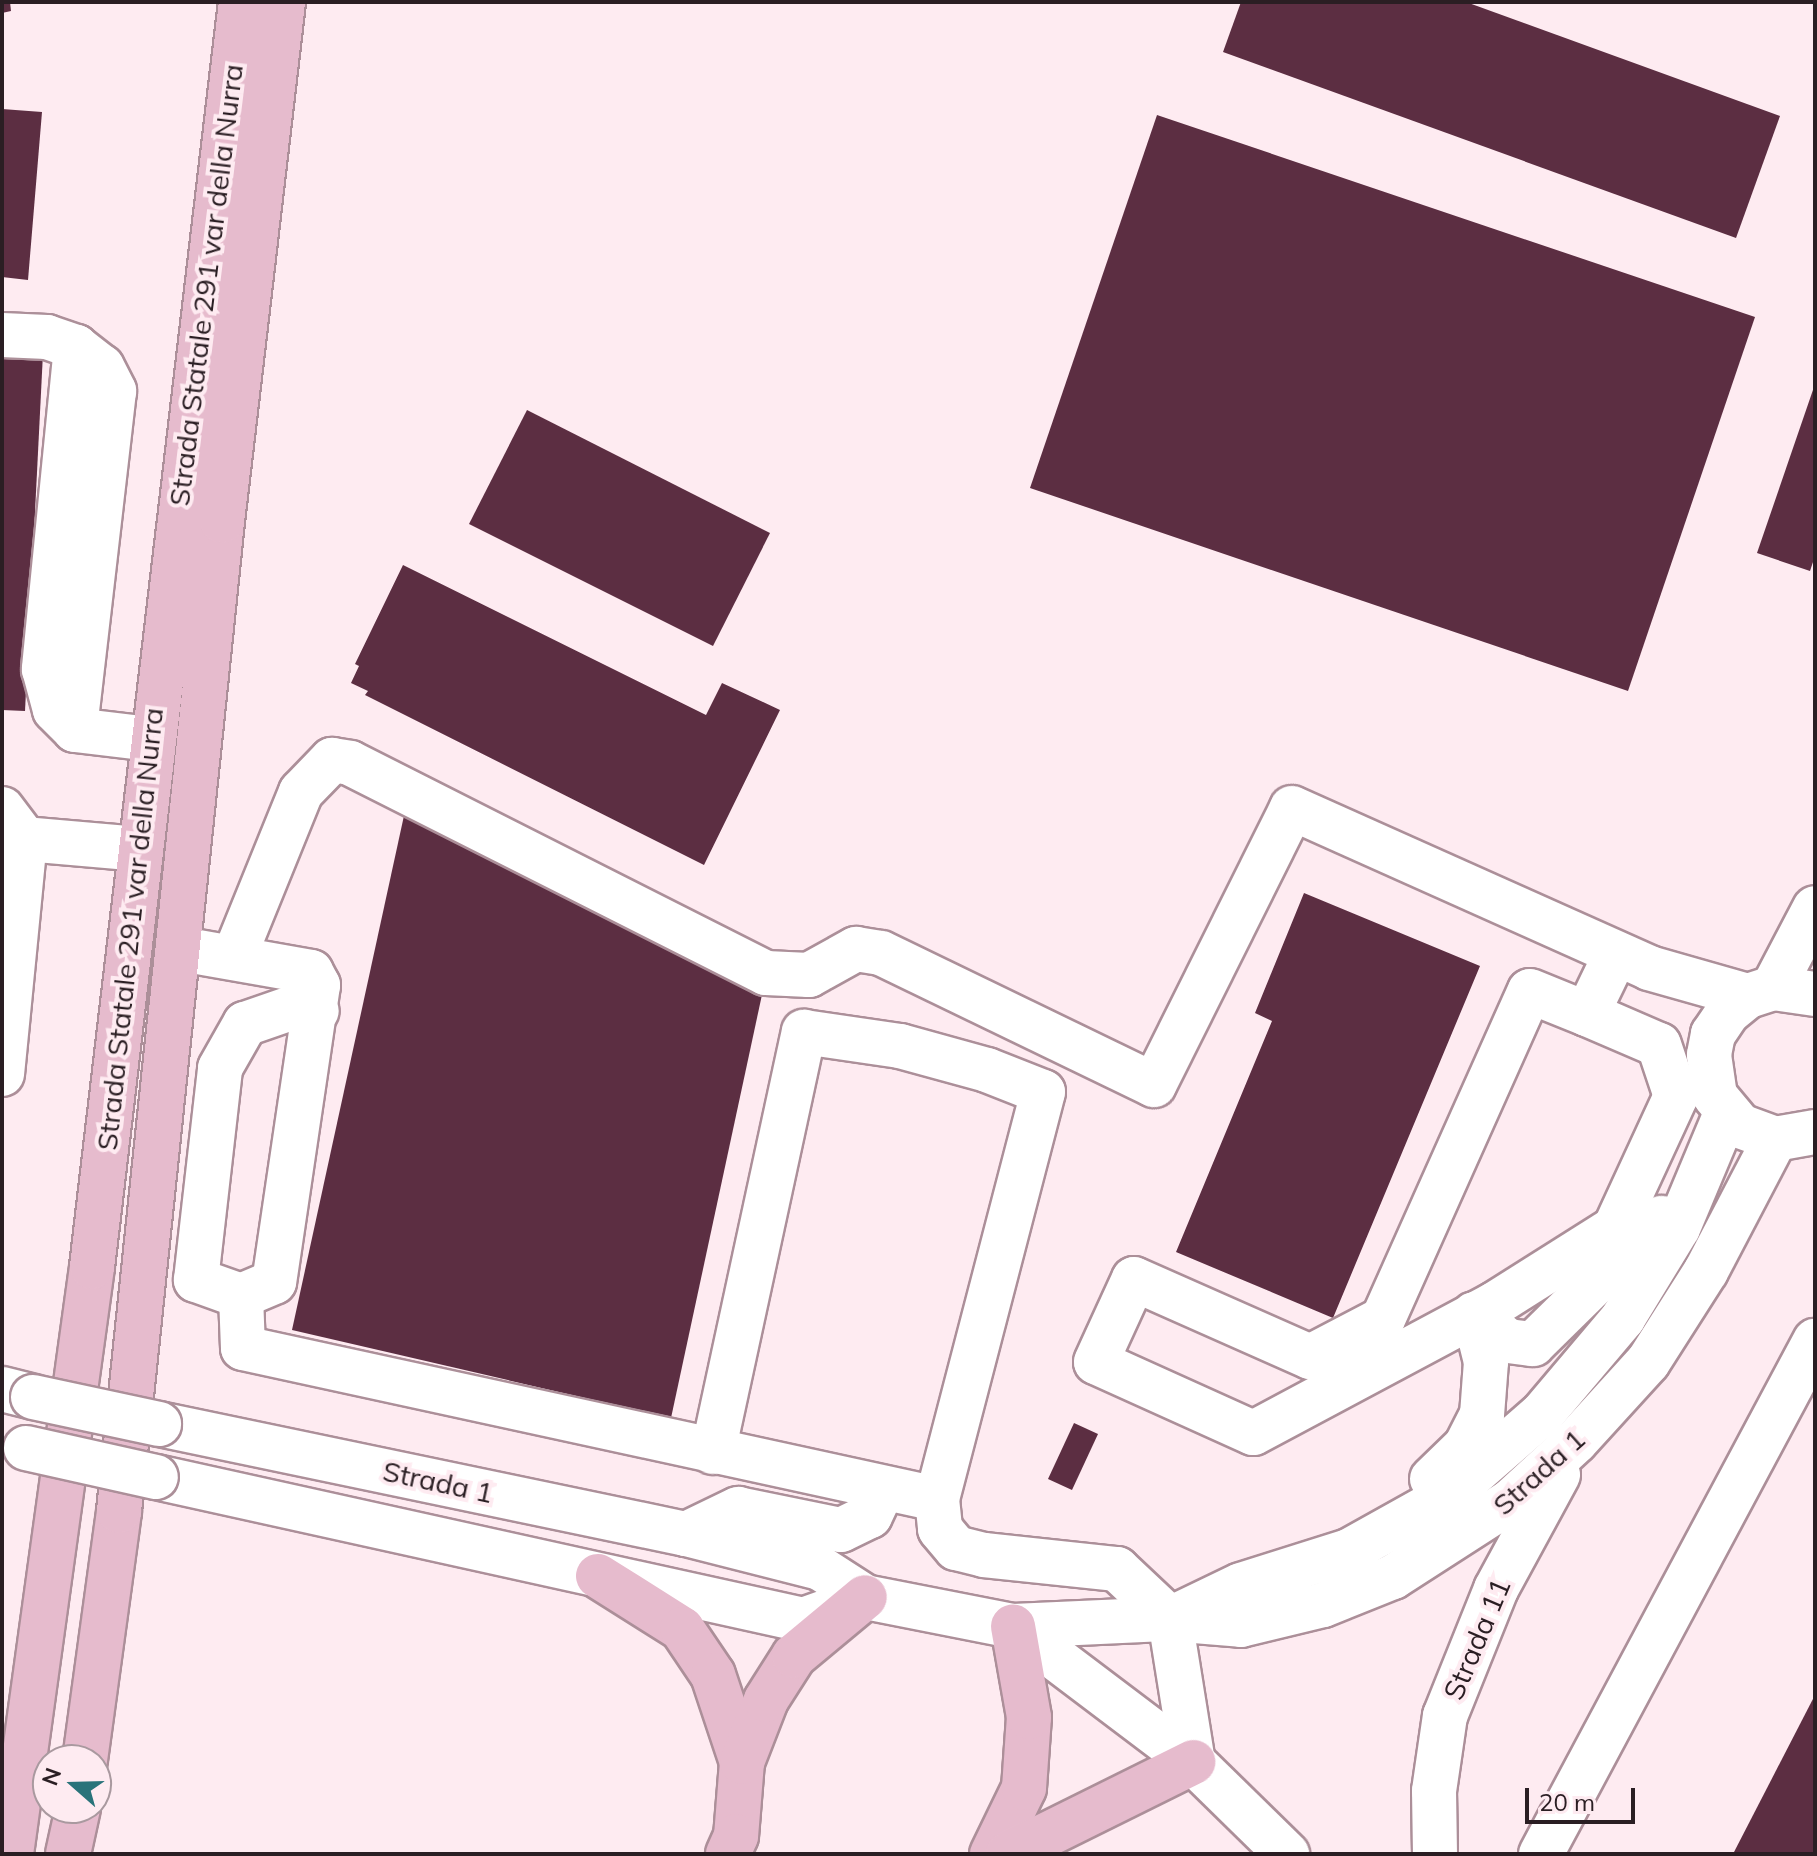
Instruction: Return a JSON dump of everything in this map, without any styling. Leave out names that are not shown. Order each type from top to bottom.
[{"type":"main road","name":"Strada Statale 291 var della Nurra","points":[[11,1854],[92,1267],[150,739],[241,2]]},
{"type":"main road","name":"Strada Statale 291 var della Nurra","points":[[87,1744],[119,1511],[181,949],[222,521],[283,2]]},
{"type":"main road","points":[[598,1576],[682,1629],[713,1675],[742,1762]]},
{"type":"main road","points":[[728,1854],[736,1836],[742,1762],[766,1700],[794,1656],[865,1597]]},
{"type":"main road","points":[[992,1854],[1024,1788],[1029,1717],[1013,1626]]},
{"type":"main road","points":[[2,1790],[26,1750]]},
{"type":"main road","points":[[1008,1854],[1193,1762]]},
{"type":"main road","points":[[68,1854],[75,1824]]},
{"type":"main road","points":[[80,1824],[84,1854]]},
{"type":"street","points":[[2,335],[47,337],[76,347],[44,669],[55,710],[75,730],[150,739]]},
{"type":"street","points":[[234,957],[301,792],[332,760],[350,763],[766,973],[809,975],[856,949],[881,953],[1154,1085],[1292,808],[1632,961],[1779,993]]},
{"type":"street","points":[[2,1074],[14,824],[140,849]]},
{"type":"street","points":[[1801,1137],[1757,1135],[1726,1113],[1709,1076],[1713,1034],[1728,1012],[1779,993],[1815,908]]},
{"type":"street","points":[[181,949],[311,972],[318,985],[317,1011],[274,1282],[241,1296],[196,1280],[220,1068],[245,1024],[294,1007],[317,1011]]},
{"type":"street","points":[[1587,1014],[1632,961]]},
{"type":"street","points":[[1632,961],[1713,1034]]},
{"type":"street","points":[[1530,991],[1587,1014],[1659,1045],[1676,1096],[1615,1228],[1474,1314],[1253,1433],[1096,1362],[1134,1279],[1310,1357],[1383,1319],[1530,991]]},
{"type":"street","points":[[713,1452],[804,1032],[900,1046],[1043,1092],[937,1499],[940,1529],[956,1548],[1117,1569],[1170,1619],[1193,1762]]},
{"type":"street","name":"Strada 1","points":[[1170,1619],[1241,1585],[1349,1551],[1449,1495],[1542,1414],[1623,1318],[1678,1228],[1726,1113]]},
{"type":"street","name":"Strada 1","points":[[18,1393],[686,1534],[820,1568],[865,1597],[1013,1626],[1170,1619],[1241,1625],[1323,1605],[1393,1577],[1511,1501],[1576,1441],[1648,1362],[1706,1271],[1801,1137]]},
{"type":"street","points":[[1474,1314],[1508,1341],[1533,1344],[1699,1179]]},
{"type":"street","points":[[241,1296],[243,1348],[937,1499]]},
{"type":"street","points":[[1386,1312],[1411,1348]]},
{"type":"street","points":[[1349,1551],[1439,1474],[1466,1446],[1482,1415],[1486,1362],[1474,1314]]},
{"type":"street","points":[[1541,1854],[1815,1341]]},
{"type":"street","name":"Strada 11","points":[[1435,1854],[1434,1791],[1445,1716],[1496,1589],[1576,1441]]},
{"type":"street","name":"Strada 1","points":[[14,1446],[803,1620],[865,1597]]},
{"type":"street","points":[[686,1534],[738,1509],[841,1530],[870,1516],[883,1488]]},
{"type":"street","points":[[1013,1626],[1130,1709],[1193,1762],[1287,1854]]},
{"type":"building","points":[[2,2],[10,2],[11,11],[2,13]]},
{"type":"building","points":[[1241,2],[1466,2],[1780,116],[1736,238],[1223,52]]},
{"type":"building","points":[[2,109],[42,112],[28,280],[2,277]]},
{"type":"building","points":[[1157,115],[1755,317],[1628,691],[1030,488]]},
{"type":"building","points":[[2,351],[43,353],[25,711],[2,710]]},
{"type":"building","points":[[1815,384],[1815,556],[1810,571],[1757,553]]},
{"type":"building","points":[[527,410],[770,533],[713,646],[469,524]]},
{"type":"building","points":[[403,565],[706,715],[722,683],[780,710],[704,865],[365,695],[368,691],[351,683],[359,666],[355,664]]},
{"type":"building","points":[[405,811],[763,990],[671,1418],[292,1330]]},
{"type":"building","points":[[1304,893],[1480,966],[1333,1318],[1176,1252],[1272,1021],[1255,1013]]},
{"type":"building","points":[[1074,1423],[1098,1434],[1072,1490],[1048,1479]]},
{"type":"building","points":[[1815,1695],[1815,1854],[1733,1854]]}]
